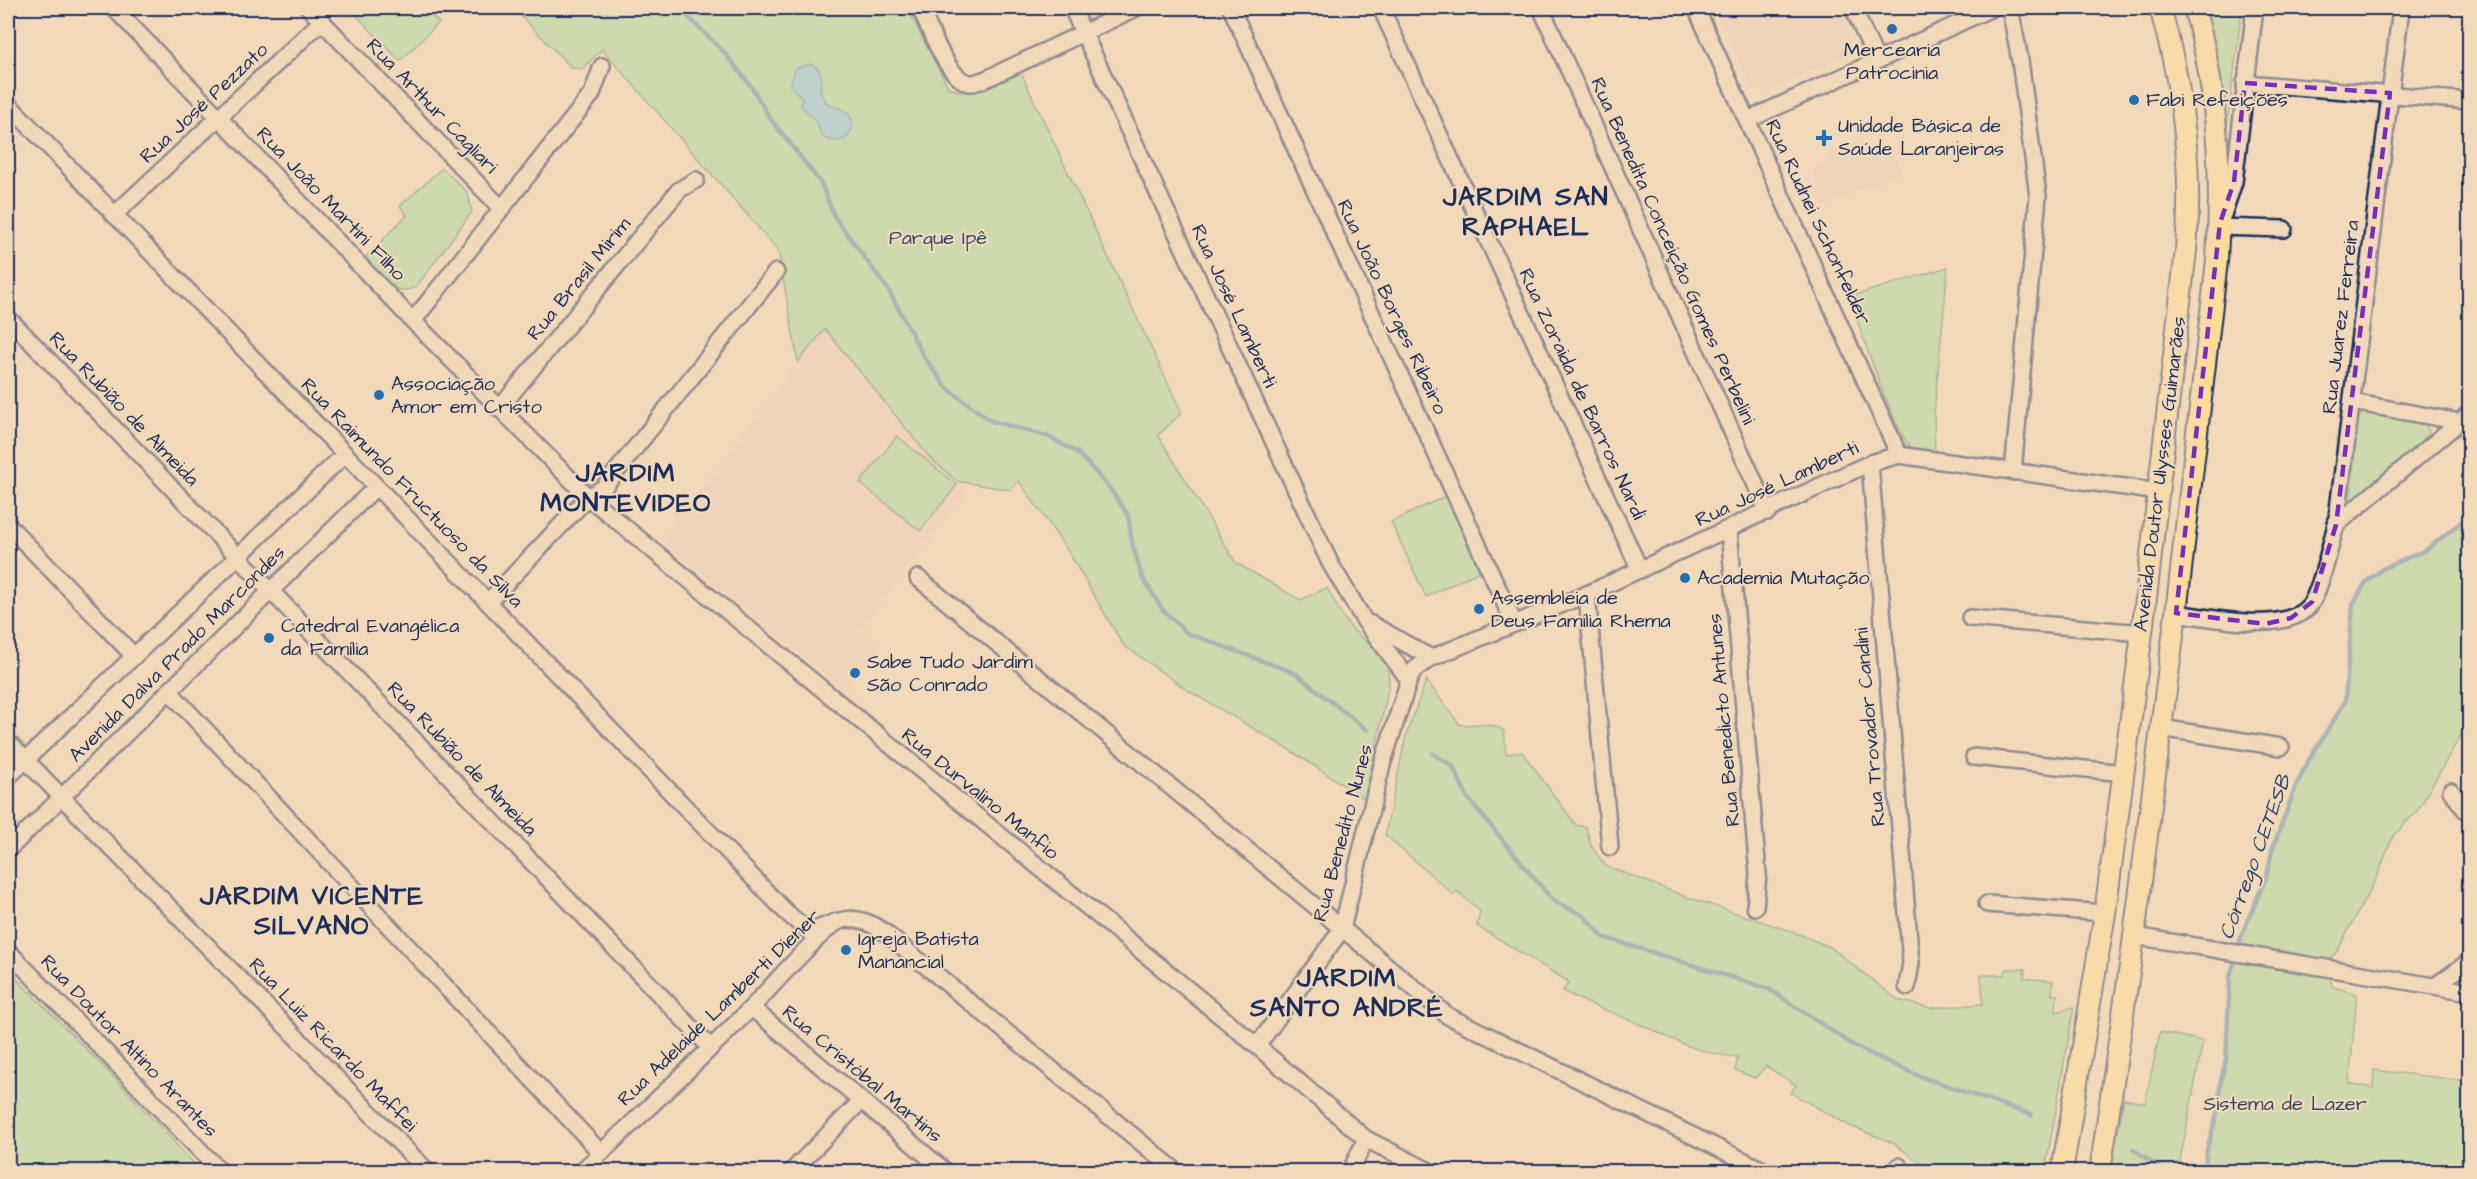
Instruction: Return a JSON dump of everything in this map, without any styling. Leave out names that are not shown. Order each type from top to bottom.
[{"type":"main road","name":"Avenida Doutor Ulysses Guimarães","points":[[2062,1172],[2105,913],[2142,633],[2190,201],[2174,57],[2160,8]]},
{"type":"main road","name":"Avenida Doutor Ulysses Guimarães","points":[[2100,1172],[2134,936],[2176,613],[2219,225],[2216,131],[2201,32],[2194,8]]},
{"type":"main road","points":[[2100,941],[2119,935],[2134,936]]},
{"type":"street","name":"Rua João Martini Filho","points":[[114,8],[518,429]]},
{"type":"street","name":"Rua Arthur Cagliari","points":[[309,8],[501,208]]},
{"type":"street","points":[[920,8],[951,72],[960,80],[971,83],[986,79],[1136,8]]},
{"type":"street","name":"Rua José Lamberti","points":[[1072,8],[1330,563],[1364,620],[1409,680],[1415,669],[1431,658],[1587,594],[1870,463],[1899,455],[2159,492]]},
{"type":"street","name":"Rua João Borges Ribeiro","points":[[1231,8],[1514,623]]},
{"type":"street","name":"Rua Zoraida de Barros Nardi","points":[[1381,8],[1640,570]]},
{"type":"street","name":"Rua Benedita Conceição Gomes Perbelini","points":[[1541,8],[1768,512]]},
{"type":"street","name":"Rua Rudnei Schonfelder","points":[[1696,8],[1899,455]]},
{"type":"street","points":[[1853,8],[1877,61]]},
{"type":"street","points":[[1748,120],[1992,8]]},
{"type":"street","points":[[2010,8],[2020,60],[2038,196],[2013,472]]},
{"type":"street","points":[[2255,8],[2234,182],[2219,225],[2284,229]]},
{"type":"street","name":"Rua Juarez Ferreira","points":[[2176,613],[2265,624],[2291,618],[2312,602],[2336,525],[2401,8]]},
{"type":"street","name":"Rua José Pezzato","points":[[114,215],[321,21]]},
{"type":"street","points":[[413,321],[592,94],[602,66]]},
{"type":"street","points":[[2245,83],[2469,101]]},
{"type":"street","name":"Rua Raimundo Fructuoso da Silva","points":[[8,104],[786,912],[809,932],[838,921]]},
{"type":"street","name":"Rua Brasil Mirim","points":[[499,409],[679,190],[696,180]]},
{"type":"street","points":[[488,602],[588,497],[603,488],[776,272]]},
{"type":"street","name":"Rua Rubião de Almeida","points":[[8,318],[711,1047]]},
{"type":"street","points":[[2352,402],[2465,417]]},
{"type":"street","points":[[2336,525],[2465,417]]},
{"type":"street","name":"Rua Durvalino Manfio","points":[[518,429],[588,497],[1257,1046],[1366,1139],[1431,1172]]},
{"type":"street","name":"Avenida Dalva Prado Marcondes","points":[[8,777],[345,454]]},
{"type":"street","name":"Rua Trovador Candini","points":[[1870,463],[1911,963],[1906,987]]},
{"type":"street","name":"Avenida Dalva Prado Marcondes","points":[[8,850],[376,487]]},
{"type":"street","points":[[8,525],[134,656]]},
{"type":"street","name":"Rua Benedicto Antunes","points":[[1729,530],[1758,874],[1755,907]]},
{"type":"street","points":[[918,578],[1448,1016],[1767,1172]]},
{"type":"street","points":[[1587,594],[1610,847]]},
{"type":"street","points":[[1970,618],[2142,633]]},
{"type":"street","name":"Rua José Lamberti","points":[[1364,620],[1431,658]]},
{"type":"street","name":"Rua Benedito Nunes","points":[[1257,1046],[1342,929],[1382,765],[1409,680]]},
{"type":"street","points":[[169,691],[601,1153]]},
{"type":"street","points":[[2161,728],[2281,747]]},
{"type":"street","name":"Rua Luiz Ricardo Maffei","points":[[8,742],[428,1172]]},
{"type":"street","points":[[1974,757],[2123,773]]},
{"type":"street","points":[[2451,791],[2469,816]]},
{"type":"street","points":[[1987,904],[2105,913]]},
{"type":"street","name":"Rua Raimundo Fructuoso da Silva","points":[[786,912],[798,927],[794,963]]},
{"type":"street","name":"Rua Adelaide Lamberti Diener","points":[[581,1172],[752,1008],[838,921],[852,920],[871,923],[883,931],[1177,1172]]},
{"type":"street","points":[[2134,936],[2469,992]]},
{"type":"street","name":"Rua Doutor Altino Arantes","points":[[8,951],[221,1172]]},
{"type":"street","points":[[2435,987],[2469,961]]},
{"type":"street","name":"Rua Cristóbal Martins","points":[[752,1008],[946,1172]]},
{"type":"street","points":[[791,1172],[861,1101]]},
{"type":"street","points":[[1350,1172],[1366,1139]]},
{"type":"highlighted area","points":[[2245,83],[2390,93],[2336,525],[2312,602],[2291,618],[2265,624],[2176,613],[2220,223],[2234,182]]},
{"type":"shaded area","points":[[1715,8],[1838,8],[1851,36],[1847,54],[1768,91],[1752,89]]},
{"type":"shaded area","points":[[1858,142],[1866,158],[1892,148],[1902,172],[1823,206],[1814,195],[1820,189],[1812,170],[1829,162],[1828,158],[1832,157],[1829,152],[1833,149],[1838,152]]},
{"type":"shaded area","points":[[825,328],[899,423],[968,489],[860,630],[880,646],[845,691],[662,541]]},
{"type":"green space","points":[[361,8],[424,8],[439,23],[400,61],[355,14]]},
{"type":"green space","name":"Parque Ipê","points":[[513,8],[907,8],[948,87],[957,91],[975,91],[993,86],[1021,73],[1182,413],[1158,435],[1236,563],[1300,600],[1327,588],[1349,625],[1382,656],[1386,664],[1389,685],[1365,799],[1288,749],[1189,691],[1123,645],[1068,551],[1019,481],[1011,490],[957,481],[930,458],[825,329],[798,362],[778,250],[602,49],[582,69],[572,68]]},
{"type":"green space","points":[[2205,8],[2242,8],[2227,127],[2224,126],[2214,43]]},
{"type":"green space","points":[[442,168],[468,193],[472,212],[416,287],[407,290],[393,288],[386,284],[363,260],[407,215],[400,206]]},
{"type":"green space","points":[[1948,267],[1934,413],[1935,453],[1923,452],[1912,448],[1897,424],[1849,297]]},
{"type":"green space","points":[[2363,411],[2425,424],[2430,433],[2350,504],[2358,419]]},
{"type":"green space","points":[[897,436],[957,485],[920,531],[860,483]]},
{"type":"green space","points":[[1446,496],[1480,571],[1426,597],[1391,522]]},
{"type":"green space","name":"Sistema de Lazer","points":[[2469,515],[2469,721],[2418,810],[2393,836],[2377,877],[2337,951],[2328,962],[2333,987],[2357,994],[2349,1083],[2373,1088],[2374,1070],[2466,1081],[2465,1100],[2470,1095],[2469,1171],[2205,1172],[2207,1149],[2219,1107],[2220,1085],[2226,1059],[2230,976],[2242,934],[2267,875],[2272,850],[2296,786],[2307,763],[2345,702],[2353,604],[2366,582],[2382,569],[2426,550]]},
{"type":"green space","points":[[1426,680],[1460,725],[1488,725],[1504,731],[1506,754],[1522,752],[1576,825],[1586,827],[1591,846],[1606,866],[1830,947],[1898,1000],[1929,1008],[1983,1004],[1981,975],[2004,975],[2007,969],[2025,969],[2024,978],[2053,981],[2052,995],[2057,995],[2056,1012],[2074,1007],[2045,1171],[1930,1170],[1893,1143],[1848,1125],[1791,1093],[1796,1085],[1766,1066],[1755,1078],[1735,1070],[1738,1057],[1724,1056],[1688,1046],[1563,991],[1569,982],[1477,926],[1480,911],[1457,891],[1454,895],[1385,835],[1406,736]]},
{"type":"green space","points":[[8,970],[110,1073],[201,1171],[8,1171]]},
{"type":"green space","points":[[2160,1032],[2203,1041],[2179,1166],[2181,1171],[2166,1171],[2161,1168],[2160,1171],[2110,1171],[2124,1099],[2145,1103]]},
{"type":"water","points":[[810,64],[815,66],[820,73],[820,89],[825,100],[830,106],[842,109],[849,114],[852,129],[849,135],[842,140],[834,141],[823,137],[815,120],[801,106],[802,98],[790,86],[796,68]]},
{"type":"waterway","points":[[679,8],[723,51],[751,86],[769,117],[821,183],[834,216],[889,291],[924,357],[947,388],[991,421],[1047,436],[1078,453],[1108,486],[1128,515],[1132,543],[1142,577],[1163,610],[1187,633],[1295,673],[1367,730]]},
{"type":"waterway","name":"Córrego CETESB","points":[[2205,1172],[2207,1149],[2219,1107],[2220,1085],[2226,1059],[2230,977],[2242,934],[2267,875],[2272,850],[2296,786],[2307,763],[2345,702],[2353,604],[2366,582],[2382,569],[2426,550],[2470,515]]},
{"type":"waterway","points":[[1433,754],[1452,765],[1468,798],[1554,901],[1584,916],[1603,937],[1769,989],[1856,1047],[1919,1076],[2032,1115]]},
{"type":"waterway","points":[[2133,1149],[2166,1172]]},
{"type":"place","name":"Mercearia Patrocinia","points":[[1892,29]]},
{"type":"place","name":"Fabi Refeições","points":[[2134,100]]},
{"type":"place","name":"Unidade Básica de Saúde Laranjeiras","points":[[1824,138]]},
{"type":"place","name":"Associação Amor em Cristo","points":[[379,395]]},
{"type":"place","name":"Academia Mutação","points":[[1685,578]]},
{"type":"place","name":"Assembleia de Deus Família Rhema","points":[[1479,609]]},
{"type":"place","name":"Catedral Evangélica da Família","points":[[269,638]]},
{"type":"place","name":"Sabe Tudo Jardim São Conrado","points":[[855,673]]},
{"type":"place","name":"Igreja Batista Manancial","points":[[846,950]]},
{"type":"district","name":"JARDIM SAN RAPHAEL","points":[[1526,212]]},
{"type":"district","name":"JARDIM MONTEVIDEO","points":[[626,488]]},
{"type":"district","name":"JARDIM VICENTE SILVANO","points":[[312,911]]},
{"type":"district","name":"JARDIM SANTO ANDRÉ","points":[[1347,993]]}]
